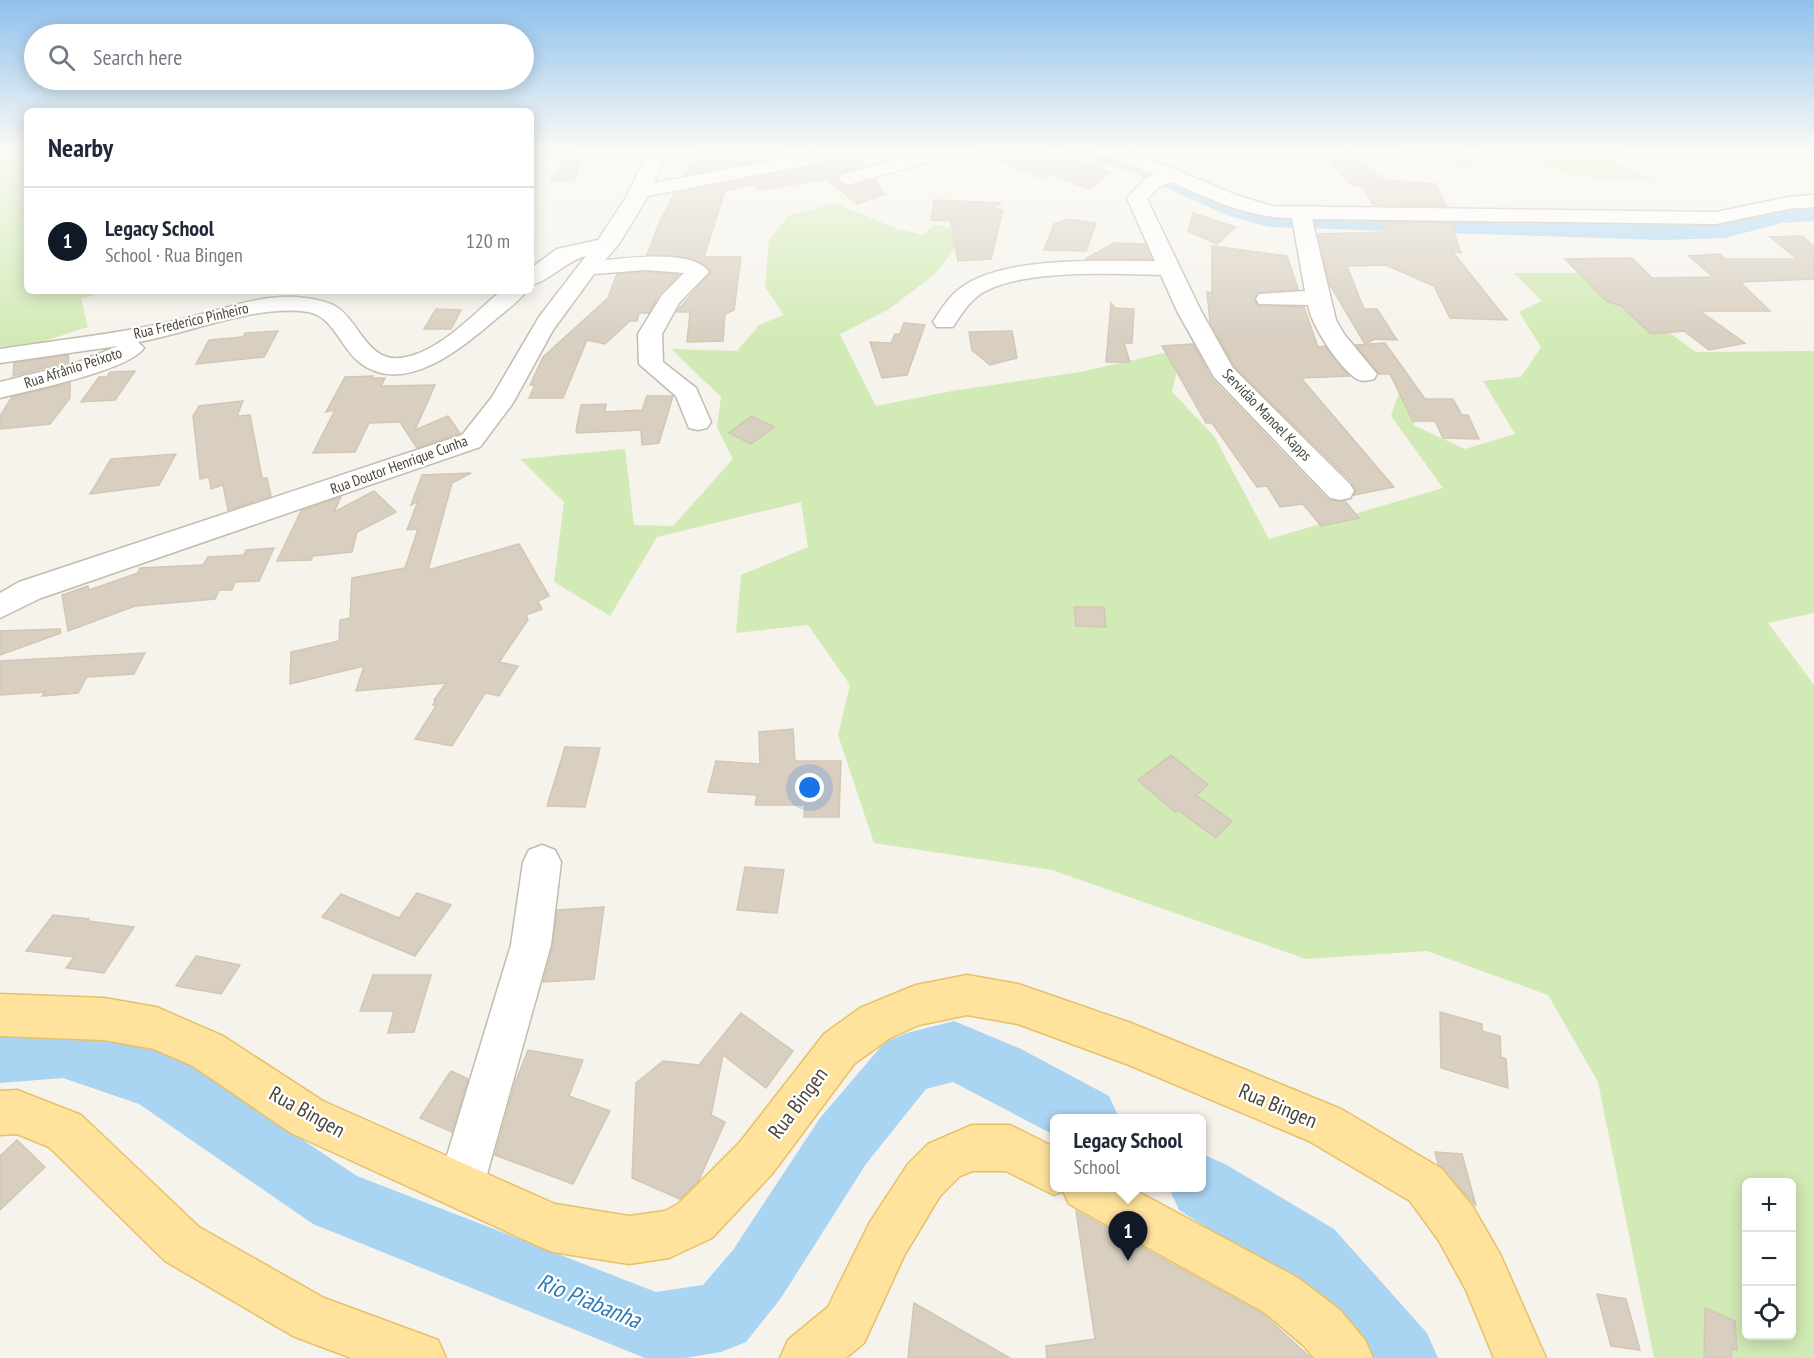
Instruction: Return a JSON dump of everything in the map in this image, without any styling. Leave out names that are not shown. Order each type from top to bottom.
[{"type":"main road","name":"Rua Bingen","points":[[0,1015],[104,1019],[156,1028],[208,1051],[307,1117],[553,1227],[628,1240],[669,1234],[695,1221],[756,1158],[839,1049],[875,1023],[916,1005],[967,995],[1018,1004],[1131,1044],[1325,1125],[1426,1185],[1456,1224],[1484,1273],[1520,1358]]},
{"type":"main road","points":[[0,1113],[17,1112],[65,1131],[182,1244],[310,1318],[420,1358]]},
{"type":"main road","points":[[806,1358],[846,1342],[887,1239],[924,1180],[944,1160],[972,1148],[1010,1148],[1050,1170]]},
{"type":"main road","points":[[1091,1192],[1281,1295],[1322,1328],[1347,1358]]},
{"type":"street","name":"Rua Doutor Henrique Cunha","points":[[0,607],[30,590],[471,441],[508,391],[532,344],[608,244],[629,212]]},
{"type":"street","name":"Servidão Manoel Kapps","points":[[1143,212],[1171,268],[1189,311],[1223,372],[1340,491]]},
{"type":"street","points":[[1271,212],[1302,219],[1716,218],[1752,212]]},
{"type":"street","points":[[1302,219],[1320,314],[1325,325],[1365,374]]},
{"type":"street","points":[[534,276],[565,254],[608,244]]},
{"type":"street","points":[[589,268],[620,265],[682,265],[698,272],[670,300],[650,334],[651,364],[687,393],[698,422]]},
{"type":"street","points":[[945,322],[959,301],[976,287],[999,279],[1085,268],[1171,268]]},
{"type":"street","name":"Rua Frederico Pinheiro","points":[[0,356],[177,328],[220,314],[265,304],[315,307],[330,313],[357,348],[375,363],[399,366],[436,353],[511,294]]},
{"type":"street","points":[[1267,299],[1318,298]]},
{"type":"street","name":"Rua Afrânio Peixoto","points":[[0,390],[116,357],[177,328]]},
{"type":"street","points":[[461,1185],[531,945],[542,862]]},
{"type":"green space","points":[[0,212],[24,212],[24,294],[98,294],[81,299],[88,327],[41,342],[0,347]]},
{"type":"green space","points":[[801,212],[857,212],[895,228],[923,235],[935,224],[968,232],[935,274],[889,309],[840,334],[876,406],[952,391],[1080,372],[1182,349],[1172,392],[1214,436],[1269,539],[1443,488],[1391,416],[1402,383],[1429,403],[1413,425],[1465,449],[1515,434],[1483,381],[1521,377],[1541,347],[1519,312],[1542,301],[1514,273],[1588,273],[1696,352],[1814,351],[1814,613],[1768,623],[1814,685],[1814,1358],[1654,1358],[1598,1082],[1548,995],[1427,951],[1306,959],[1052,870],[874,843],[838,735],[850,685],[808,625],[736,633],[741,575],[808,547],[801,502],[657,537],[610,616],[554,582],[564,502],[520,459],[625,449],[634,525],[673,526],[733,459],[717,427],[721,397],[671,349],[737,351],[759,325],[784,315],[765,287],[769,240],[788,216]]},
{"type":"building","points":[[665,212],[718,212],[704,257],[741,257],[734,310],[725,314],[723,341],[687,342],[690,312],[676,312],[711,272],[702,263],[690,258],[647,255]]},
{"type":"building","points":[[932,212],[1002,212],[991,259],[958,261],[951,221],[931,220]]},
{"type":"building","points":[[1193,213],[1236,227],[1217,244],[1188,231]]},
{"type":"building","points":[[1068,219],[1096,223],[1086,251],[1044,250],[1054,224]]},
{"type":"building","points":[[1381,222],[1451,223],[1461,253],[1452,251],[1507,320],[1450,318],[1434,286],[1386,265],[1347,266],[1364,309],[1377,309],[1397,340],[1375,339],[1365,344],[1330,285],[1318,234],[1386,232]]},
{"type":"building","points":[[1802,236],[1814,246],[1814,279],[1740,282],[1770,311],[1700,311],[1745,343],[1709,350],[1684,331],[1651,334],[1621,306],[1606,301],[1565,259],[1632,258],[1652,278],[1713,277],[1689,256],[1720,254],[1725,259],[1797,259],[1770,237]]},
{"type":"building","points":[[1114,243],[1145,244],[1152,259],[1085,259]]},
{"type":"building","points":[[1212,246],[1287,256],[1298,289],[1259,292],[1254,300],[1259,306],[1304,307],[1318,347],[1325,346],[1349,376],[1301,378],[1394,487],[1354,495],[1356,490],[1352,482],[1235,367],[1210,322],[1207,292],[1212,293]]},
{"type":"building","points":[[646,272],[679,275],[660,293],[649,313],[639,313],[637,321],[630,321],[605,344],[587,340],[563,398],[529,398],[535,385],[530,385],[543,357],[608,298],[617,274]]},
{"type":"building","points":[[1111,303],[1115,308],[1134,309],[1132,343],[1124,343],[1130,362],[1106,362]]},
{"type":"building","points":[[436,309],[461,310],[451,329],[424,329]]},
{"type":"building","points":[[904,323],[925,325],[907,375],[882,378],[870,342],[891,343],[895,334],[900,334]]},
{"type":"building","points":[[278,331],[264,357],[196,364],[209,340],[243,337],[245,333]]},
{"type":"building","points":[[1012,331],[1017,358],[990,365],[972,350],[969,332]]},
{"type":"building","points":[[1385,343],[1425,399],[1453,399],[1462,415],[1468,415],[1479,439],[1443,438],[1435,421],[1413,421],[1390,374],[1379,374],[1356,345]]},
{"type":"building","points":[[1193,344],[1212,379],[1328,500],[1345,501],[1359,518],[1321,526],[1303,504],[1280,507],[1267,486],[1257,487],[1212,423],[1206,423],[1162,346]]},
{"type":"building","points":[[68,355],[69,362],[13,376],[14,363]]},
{"type":"building","points":[[135,371],[115,400],[81,402],[99,377],[107,377],[110,372]]},
{"type":"building","points":[[373,376],[372,378],[385,378],[381,386],[435,385],[415,430],[448,416],[460,433],[417,448],[400,422],[369,423],[355,452],[313,453],[335,410],[326,412],[345,377]]},
{"type":"building","points":[[70,383],[70,398],[50,424],[0,429],[0,416],[12,397]]},
{"type":"building","points":[[647,396],[673,396],[659,443],[642,445],[641,430],[577,433],[581,405],[606,404],[605,412],[642,410]]},
{"type":"building","points":[[243,401],[237,416],[250,415],[262,478],[267,478],[271,496],[228,510],[223,485],[211,489],[209,477],[200,479],[193,416],[199,406]]},
{"type":"building","points":[[752,416],[774,427],[751,444],[729,433]]},
{"type":"building","points":[[176,454],[159,485],[90,494],[111,459]]},
{"type":"building","points":[[471,473],[452,483],[428,570],[519,544],[549,596],[538,601],[542,609],[526,615],[528,620],[499,662],[518,666],[499,696],[485,693],[452,746],[415,739],[436,706],[433,705],[436,700],[434,700],[446,683],[356,691],[364,666],[290,684],[291,652],[339,641],[340,620],[350,618],[352,578],[405,568],[418,529],[407,530],[418,501],[411,505],[422,475]]},
{"type":"building","points":[[374,491],[396,512],[357,532],[352,552],[313,556],[311,560],[277,561],[301,511],[341,497],[334,512]]},
{"type":"building","points":[[274,548],[259,581],[235,582],[232,590],[219,590],[215,599],[135,606],[68,631],[62,595],[88,586],[89,590],[138,573],[140,568],[203,565],[208,557],[244,555],[246,550]]},
{"type":"building","points":[[1074,607],[1104,607],[1106,627],[1076,626]]},
{"type":"building","points":[[60,629],[61,633],[0,655],[0,631]]},
{"type":"building","points":[[145,653],[134,674],[87,677],[78,693],[42,696],[45,692],[0,695],[0,661]]},
{"type":"building","points":[[793,729],[795,761],[841,761],[839,817],[804,817],[805,805],[755,805],[757,795],[708,792],[716,761],[760,764],[759,732]]},
{"type":"building","points":[[565,747],[600,748],[585,807],[547,806]]},
{"type":"building","points":[[1171,755],[1208,785],[1196,795],[1232,821],[1216,838],[1178,810],[1175,812],[1138,780]]},
{"type":"building","points":[[745,867],[784,870],[777,913],[737,910]]},
{"type":"building","points":[[417,893],[451,905],[415,956],[322,917],[341,894],[399,918]]},
{"type":"building","points":[[604,907],[594,979],[543,982],[553,946],[557,910]]},
{"type":"building","points":[[53,915],[134,927],[104,973],[66,968],[74,957],[26,951]]},
{"type":"building","points":[[196,956],[240,965],[221,994],[176,986]]},
{"type":"building","points":[[373,975],[431,975],[414,1032],[388,1033],[394,1011],[360,1011]]},
{"type":"building","points":[[1440,1012],[1482,1024],[1482,1031],[1500,1036],[1501,1057],[1506,1059],[1508,1088],[1441,1068]]},
{"type":"building","points":[[741,1013],[793,1051],[766,1088],[723,1055],[711,1115],[725,1122],[699,1180],[680,1199],[632,1178],[636,1083],[663,1061],[699,1065]]},
{"type":"building","points":[[528,1050],[583,1060],[569,1096],[610,1111],[573,1184],[495,1155],[515,1083]]},
{"type":"building","points":[[451,1071],[468,1079],[452,1132],[420,1118]]},
{"type":"building","points":[[17,1140],[45,1167],[0,1210],[0,1156]]},
{"type":"building","points":[[1435,1152],[1462,1154],[1476,1206],[1438,1164]]},
{"type":"building","points":[[1076,1211],[1263,1314],[1311,1358],[1047,1358],[1046,1346],[1095,1339]]},
{"type":"building","points":[[1597,1294],[1626,1299],[1640,1350],[1611,1346]]},
{"type":"building","points":[[914,1303],[1010,1358],[908,1358]]},
{"type":"building","points":[[1705,1308],[1735,1321],[1737,1350],[1732,1348],[1731,1358],[1704,1358]]},
{"type":"waterway","points":[[1248,212],[1269,218],[1662,231],[1725,229],[1781,214],[1808,212]]},
{"type":"waterway","name":"Rio Piabanha","points":[[0,1053],[63,1048],[156,1079],[336,1201],[656,1327],[721,1317],[757,1274],[843,1141],[907,1064],[954,1051],[999,1071],[1080,1114]]},
{"type":"waterway","name":"Rio Piabanha","points":[[1206,1189],[1310,1253],[1402,1358]]},
{"type":"place","name":"Legacy School","points":[[1128,1261]]}]
